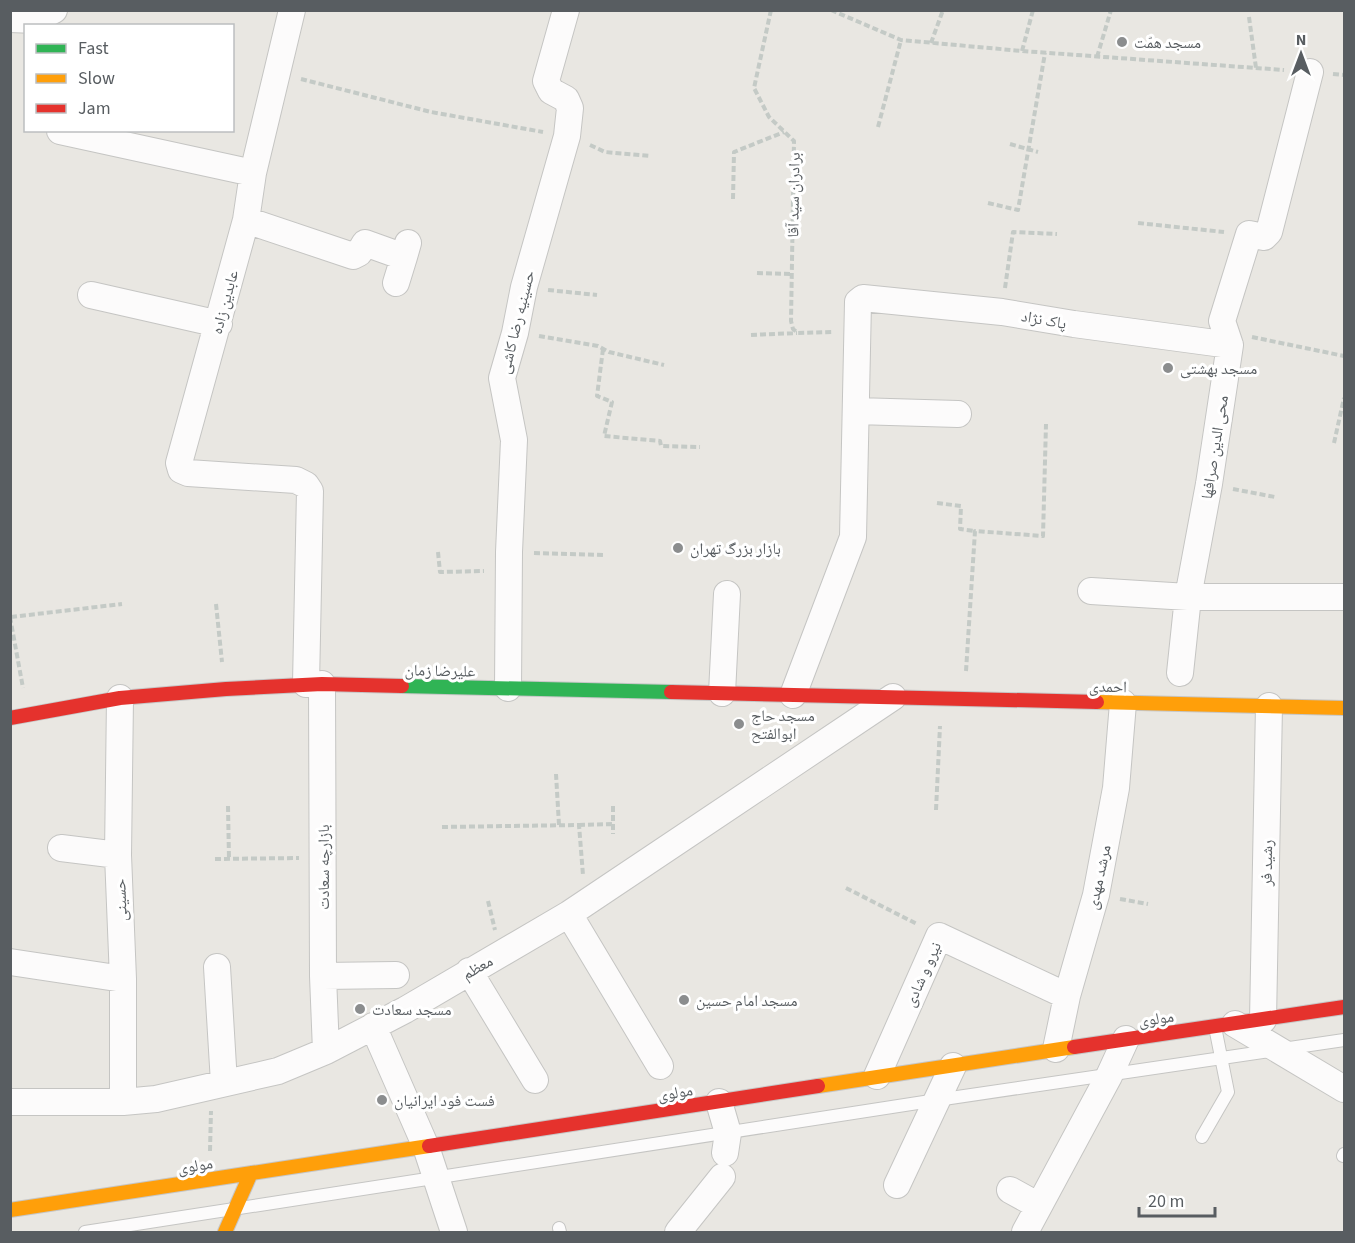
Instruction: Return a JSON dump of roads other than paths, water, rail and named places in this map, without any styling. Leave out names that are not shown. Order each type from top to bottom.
[{"type":"street","points":[[10,19],[35,20],[54,10]]},
{"type":"street","name":"عابدین زاده","points":[[292,10],[253,173],[246,220],[179,463],[182,470],[188,473],[297,480],[306,485]]},
{"type":"street","name":"حسینیه رضا کاشی","points":[[508,688],[509,562],[514,440],[502,378],[515,333],[524,287],[567,136],[570,108],[566,99],[551,91],[546,81],[566,10]]},
{"type":"street","name":"محی الدین صرافها","points":[[1180,673],[1188,597],[1209,484],[1228,338],[1222,321],[1249,234],[1264,237],[1269,232],[1310,72]]},
{"type":"street","points":[[65,132],[253,173]]},
{"type":"street","points":[[246,220],[354,256],[359,253],[365,243],[406,250],[396,283]]},
{"type":"street","points":[[91,295],[219,324]]},
{"type":"street","name":"پاک نژاد","points":[[856,411],[858,302],[863,298],[1002,312],[1074,324],[1228,338]]},
{"type":"street","points":[[793,695],[853,537],[856,411],[958,414]]},
{"type":"street","name":"بازارچه سعادت","points":[[306,485],[310,491],[314,684],[324,858],[322,976],[326,1051]]},
{"type":"street","points":[[1091,591],[1188,597],[1344,597]]},
{"type":"street","points":[[722,693],[727,594]]},
{"type":"street","name":"علیرضا زمان","points":[[10,718],[120,698],[314,684],[881,697]]},
{"type":"street","name":"احمدی","points":[[881,697],[1344,708]]},
{"type":"street","name":"معظم","points":[[10,1102],[123,1102],[156,1099],[278,1071],[326,1051],[405,1010],[577,908],[881,697]]},
{"type":"street","name":"حسینی","points":[[120,698],[118,855],[123,979],[123,1102]]},
{"type":"street","name":"مرشد مهدی","points":[[1056,1049],[1067,996],[1096,895],[1116,788],[1123,703]]},
{"type":"street","name":"رشید فر","points":[[1263,1020],[1269,706]]},
{"type":"street","points":[[61,848],[118,855]]},
{"type":"street","points":[[577,908],[660,1066]]},
{"type":"street","name":"نیرو و شادی","points":[[877,1076],[939,936],[1067,996]]},
{"type":"street","points":[[10,962],[123,979]]},
{"type":"street","points":[[217,967],[218,1085]]},
{"type":"street","points":[[469,971],[535,1080]]},
{"type":"street","points":[[322,976],[396,975]]},
{"type":"street","name":"مولوی","points":[[10,1210],[877,1076],[1344,1007]]},
{"type":"street","points":[[373,1026],[426,1147],[454,1233]]},
{"type":"street","points":[[1225,1026],[1277,1051],[1344,1089]]},
{"type":"street","points":[[1025,1233],[1109,1076],[1126,1039]]},
{"type":"street","points":[[897,1185],[953,1066]]},
{"type":"street","points":[[684,1230],[725,1154],[719,1102]]},
{"type":"street","points":[[225,1233],[251,1173]]},
{"type":"street","points":[[1010,1190],[1039,1206]]},
{"type":"lane","points":[[1202,1137],[1228,1092],[1222,1059],[1225,1026]]},
{"type":"lane","points":[[85,1233],[438,1179],[725,1154],[937,1100],[1344,1040]]},
{"type":"place","name":"مسجد همّت","points":[[1122,42]]},
{"type":"place","name":"مسجد بهشتی","points":[[1168,368]]},
{"type":"place","name":"بازار بزرگ تهران","points":[[678,548]]},
{"type":"place","name":"مسجد حاج ابوالفتح","points":[[739,724]]},
{"type":"place","name":"مسجد امام حسین","points":[[684,1000]]},
{"type":"place","name":"مسجد سعادت","points":[[360,1009]]},
{"type":"place","name":"فست فود ایرانیان","points":[[382,1100]]}]
